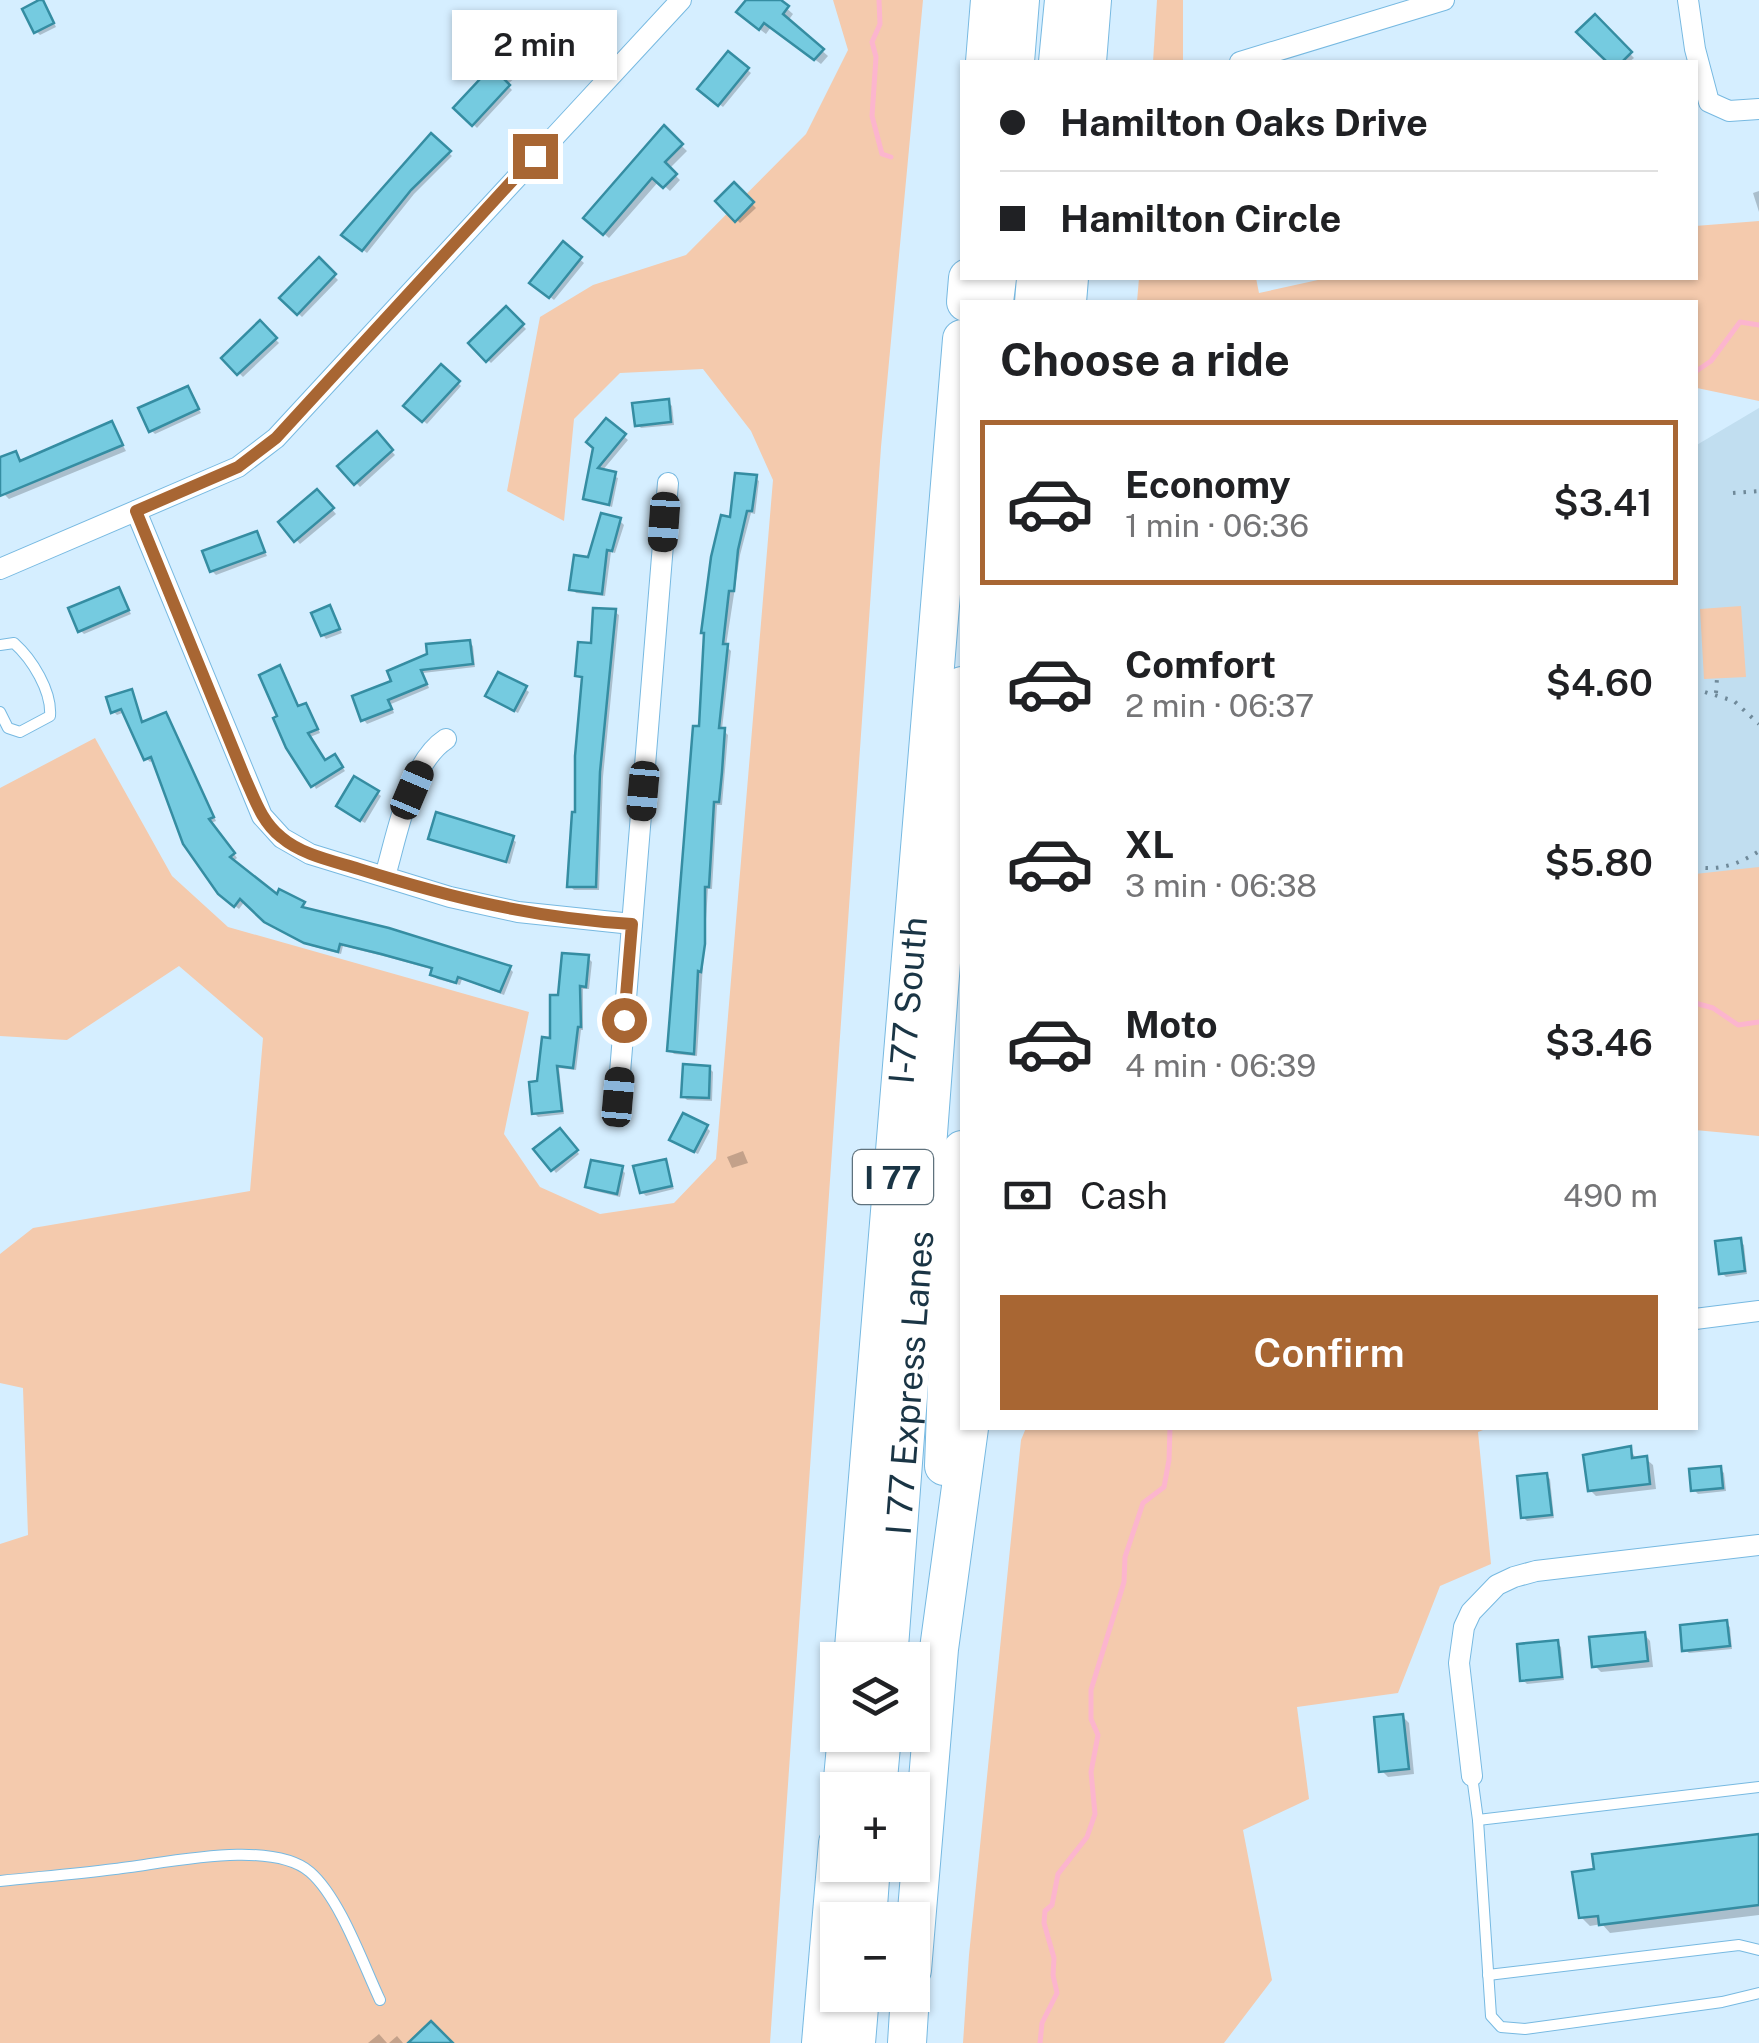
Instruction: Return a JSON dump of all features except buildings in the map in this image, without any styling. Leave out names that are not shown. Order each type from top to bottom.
[{"type":"highway","points":[[985,60],[990,0]]},
{"type":"highway","points":[[1014,60],[1020,0]]},
{"type":"highway","points":[[1058,60],[1064,0]]},
{"type":"highway","points":[[1087,60],[1092,0]]},
{"type":"highway","name":"I-77 South","points":[[854,1642],[960,363]]},
{"type":"highway","name":"I 77 Express Lanes","points":[[890,1642],[916,1336],[960,714]]},
{"type":"highway","name":"I 77 Express Lanes","points":[[939,1649],[948,1355],[960,1179]]},
{"type":"highway","name":"I 77","points":[[918,1902],[939,1649],[969,1430]]},
{"type":"highway","points":[[821,2043],[835,1882]]},
{"type":"highway","points":[[856,2043],[859,2012]]},
{"type":"highway","points":[[906,2043],[909,2012]]},
{"type":"street","points":[[0,569],[238,467],[276,438],[682,0]]},
{"type":"street","points":[[1247,60],[1444,0]]},
{"type":"street","points":[[1688,0],[1698,60]]},
{"type":"street","points":[[1698,60],[1709,102],[1729,111],[1759,109]]},
{"type":"street","points":[[618,1097],[668,483]]},
{"type":"street","points":[[136,511],[262,816],[282,838],[310,854],[450,897],[518,912],[632,924]]},
{"type":"street","points":[[385,876],[425,758],[446,740]]},
{"type":"street","points":[[1698,1318],[1759,1311]]},
{"type":"street","points":[[1472,1776],[1460,1644],[1471,1612],[1498,1585],[1536,1571],[1759,1545]]},
{"type":"lane","points":[[0,645],[14,644],[28,656],[51,706],[50,716],[20,732],[8,728],[0,712]]},
{"type":"lane","points":[[1472,1776],[1491,2016],[1500,2027],[1525,2030],[1755,1995]]},
{"type":"lane","points":[[1478,1820],[1759,1787]]},
{"type":"lane","points":[[0,1881],[200,1858],[259,1856],[286,1860],[310,1872],[341,1915],[380,2000]]},
{"type":"lane","points":[[1488,1975],[1739,1945],[1757,1948]]},
{"type":"path","points":[[1733,493],[1759,491]]},
{"type":"path","points":[[1716,694],[1717,678]]},
{"type":"path","points":[[1698,690],[1734,701],[1759,724]]},
{"type":"path","points":[[1698,867],[1724,867],[1759,851]]},
{"type":"shaded area","points":[[833,0],[923,0],[881,447],[770,2043],[0,2043],[0,1544],[28,1535],[23,1388],[0,1383],[0,1254],[33,1228],[250,1191],[263,1038],[179,966],[67,1040],[0,1036],[0,788],[95,738],[172,876],[228,927],[529,1012],[504,1134],[540,1187],[600,1214],[674,1203],[716,1159],[773,480],[751,431],[703,369],[620,373],[574,419],[564,521],[507,491],[540,317],[593,285],[686,255],[806,134],[848,50]]},
{"type":"shaded area","points":[[1157,0],[1183,0],[1183,60],[1153,60]]},
{"type":"shaded area","points":[[1759,221],[1759,401],[1698,388],[1698,300],[1137,300],[1139,280],[1256,280],[1259,293],[1318,280],[1698,280],[1698,226]]},
{"type":"shaded area","points":[[1759,408],[1759,915],[1698,923],[1698,444]]},
{"type":"shaded area","points":[[1741,606],[1746,677],[1704,679],[1700,609]]},
{"type":"shaded area","points":[[1759,867],[1759,1136],[1698,1130],[1698,874]]},
{"type":"shaded area","points":[[1025,1430],[1483,1430],[1478,1432],[1491,1564],[1440,1586],[1398,1693],[1297,1707],[1309,1799],[1243,1830],[1272,1980],[1224,2043],[963,2043],[1021,1440]]},
{"type":"waterway","points":[[879,0],[880,24],[872,42],[876,57],[872,116],[882,154],[891,157]]},
{"type":"waterway","points":[[1698,370],[1711,361],[1740,322],[1759,325]]},
{"type":"waterway","points":[[1698,1004],[1713,1008],[1738,1025],[1759,1022]]},
{"type":"waterway","points":[[1040,2043],[1042,2023],[1057,1993],[1045,1911],[1052,1905],[1058,1874],[1087,1837],[1095,1814],[1091,1772],[1098,1735],[1091,1719],[1091,1690],[1143,1503],[1164,1487],[1170,1430]]},
{"type":"route","points":[[535,156],[276,438],[238,467],[136,511],[245,778],[262,816],[282,838],[310,854],[450,897],[518,912],[632,924],[624,1020]]}]
